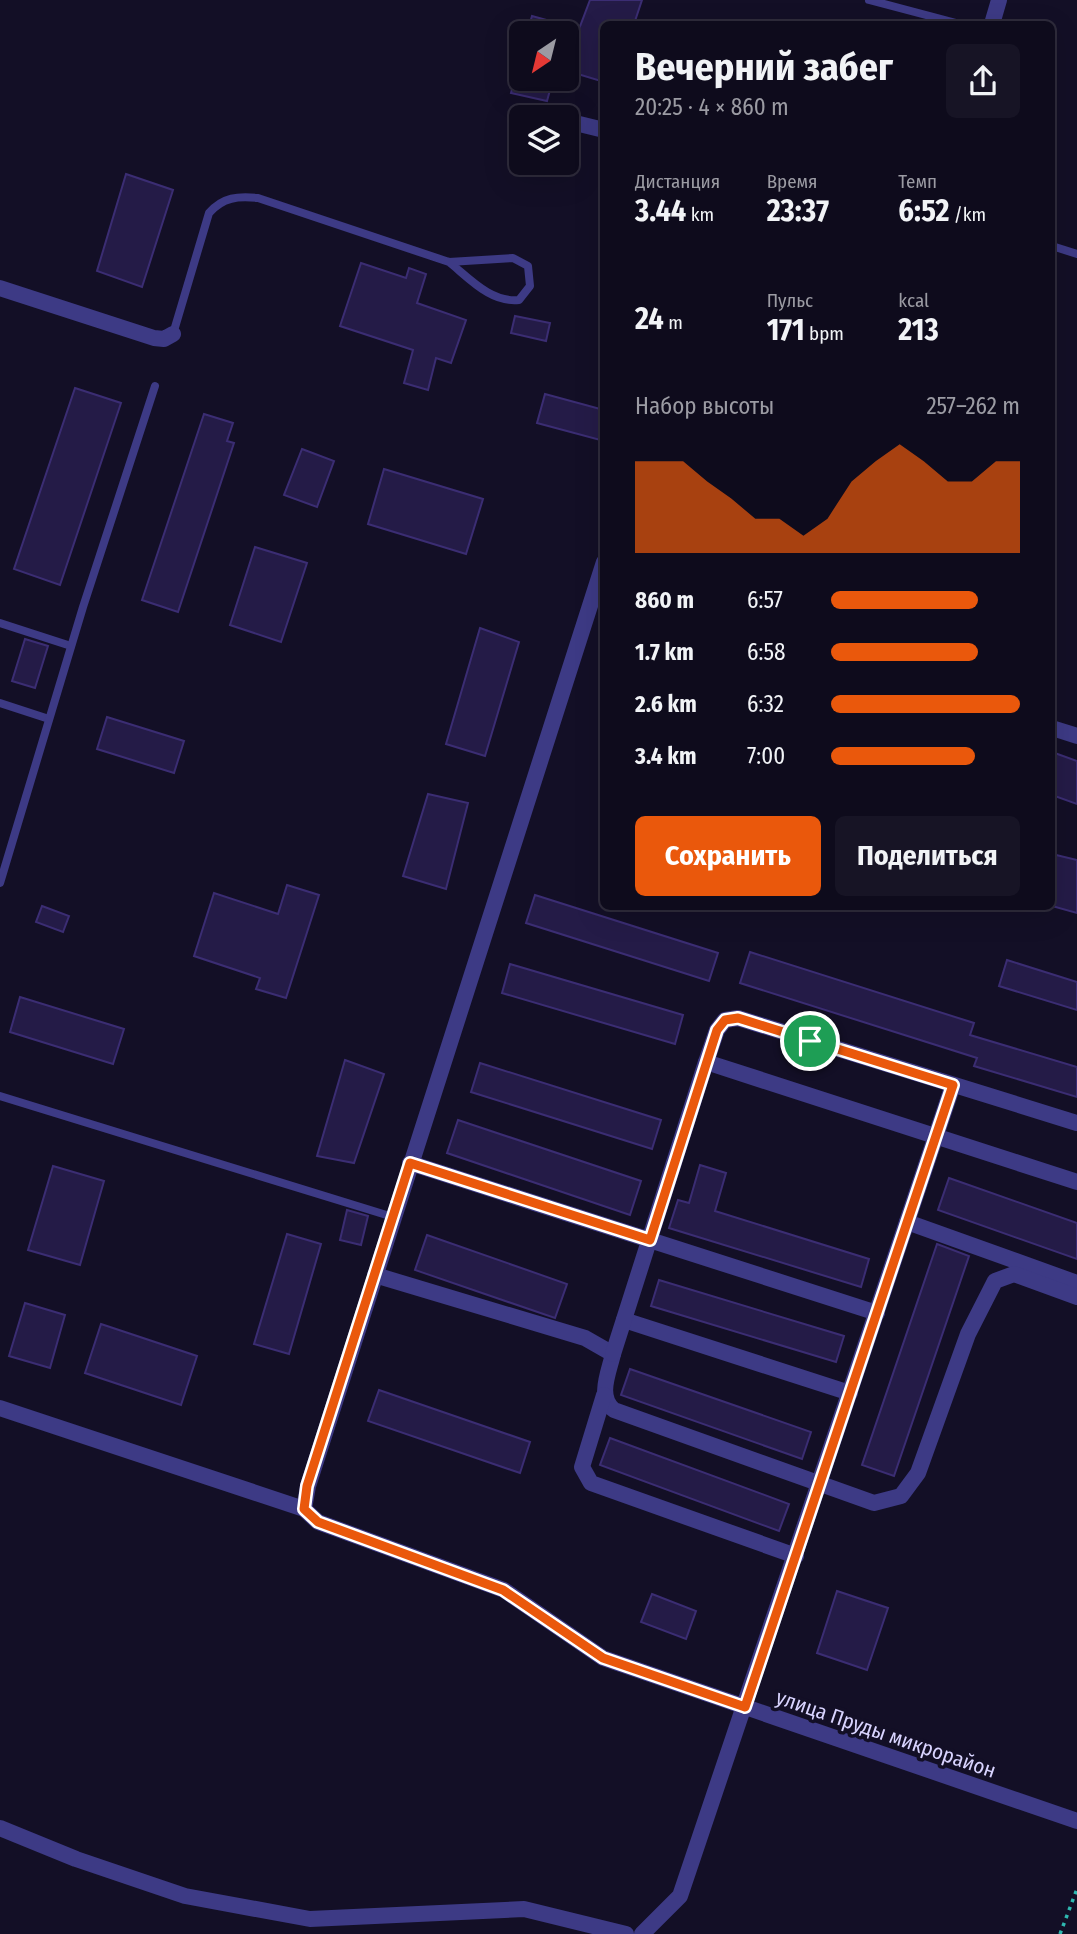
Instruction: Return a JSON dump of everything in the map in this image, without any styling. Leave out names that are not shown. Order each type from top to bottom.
[{"type":"street","points":[[993,21],[999,0]]},
{"type":"street","points":[[579,124],[600,129]]},
{"type":"street","points":[[0,288],[154,338],[164,339],[173,334]]},
{"type":"street","points":[[304,1509],[307,1486],[410,1163],[596,611],[600,586]]},
{"type":"street","points":[[1055,729],[1077,736]]},
{"type":"street","points":[[796,1556],[591,1483],[582,1467],[604,1395],[613,1354],[717,1030],[725,1020],[738,1018],[1077,1123]]},
{"type":"street","points":[[706,1062],[1077,1182]]},
{"type":"street","points":[[642,1934],[680,1896],[953,1085]]},
{"type":"street","points":[[410,1163],[877,1313]]},
{"type":"street","points":[[907,1222],[1077,1283]]},
{"type":"street","points":[[604,1395],[607,1404],[614,1410],[874,1503],[901,1496],[918,1473],[968,1334],[995,1281],[1014,1274],[1077,1297]]},
{"type":"street","points":[[375,1275],[585,1338],[613,1354]]},
{"type":"street","points":[[624,1320],[850,1393]]},
{"type":"street","name":"улица Пруды микрорайон","points":[[0,1408],[304,1509],[318,1522],[503,1590],[603,1658],[1077,1821]]},
{"type":"street","points":[[0,1828],[76,1859],[185,1896],[310,1919],[524,1909],[626,1934]]},
{"type":"lane","points":[[869,0],[949,21]]},
{"type":"lane","points":[[173,334],[209,213],[218,203],[240,196],[258,198],[449,262],[488,294],[507,301],[519,300],[530,286],[528,266],[513,258],[449,262]]},
{"type":"lane","points":[[1055,247],[1077,254]]},
{"type":"lane","points":[[0,883],[71,646],[155,386]]},
{"type":"lane","points":[[0,623],[71,646]]},
{"type":"lane","points":[[0,704],[50,719]]},
{"type":"lane","points":[[0,1096],[393,1217]]},
{"type":"path","points":[[1060,1934],[1077,1889]]},
{"type":"building","points":[[590,0],[642,0],[635,21],[600,21],[600,81],[579,74],[579,29]]},
{"type":"building","points":[[532,16],[550,21],[531,21]]},
{"type":"building","points":[[512,91],[550,91],[547,101]]},
{"type":"building","points":[[126,174],[173,190],[142,287],[97,271]]},
{"type":"building","points":[[361,263],[406,278],[409,268],[426,274],[417,303],[466,320],[451,363],[436,358],[428,390],[404,383],[413,350],[340,326]]},
{"type":"building","points":[[515,316],[550,323],[546,341],[511,333]]},
{"type":"building","points":[[75,388],[121,403],[60,585],[14,569]]},
{"type":"building","points":[[545,394],[600,409],[600,440],[537,423]]},
{"type":"building","points":[[204,414],[233,423],[227,441],[234,443],[178,612],[142,600]]},
{"type":"building","points":[[302,449],[334,461],[317,507],[284,495]]},
{"type":"building","points":[[384,469],[483,499],[466,554],[368,524]]},
{"type":"building","points":[[255,547],[307,563],[281,642],[230,625]]},
{"type":"building","points":[[480,628],[519,642],[485,756],[446,744]]},
{"type":"building","points":[[25,639],[48,646],[35,688],[12,681]]},
{"type":"building","points":[[107,717],[184,741],[174,773],[97,749]]},
{"type":"building","points":[[1055,753],[1077,761],[1077,804],[1055,796]]},
{"type":"building","points":[[428,794],[468,803],[446,889],[403,876]]},
{"type":"building","points":[[1055,855],[1077,860],[1077,913],[1055,907]]},
{"type":"building","points":[[287,885],[319,895],[286,998],[256,989],[260,978],[194,956],[214,893],[278,914]]},
{"type":"building","points":[[535,895],[718,953],[709,981],[526,923]]},
{"type":"building","points":[[42,906],[69,916],[63,932],[36,922]]},
{"type":"building","points":[[750,952],[974,1023],[970,1035],[1077,1067],[1077,1097],[974,1066],[977,1058],[740,983]]},
{"type":"building","points":[[1007,960],[1077,982],[1077,1010],[999,986]]},
{"type":"building","points":[[510,964],[683,1015],[675,1044],[502,993]]},
{"type":"building","points":[[20,997],[124,1029],[113,1064],[10,1032]]},
{"type":"building","points":[[345,1060],[384,1074],[354,1163],[317,1156]]},
{"type":"building","points":[[480,1063],[661,1120],[652,1149],[471,1092]]},
{"type":"building","points":[[458,1120],[641,1181],[630,1215],[447,1153]]},
{"type":"building","points":[[700,1165],[726,1173],[715,1211],[869,1259],[861,1287],[669,1228],[678,1200],[689,1203]]},
{"type":"building","points":[[53,1166],[104,1181],[80,1265],[28,1250]]},
{"type":"building","points":[[949,1178],[1077,1223],[1077,1259],[938,1210]]},
{"type":"building","points":[[347,1210],[368,1216],[361,1245],[340,1240]]},
{"type":"building","points":[[287,1234],[321,1244],[289,1354],[254,1344]]},
{"type":"building","points":[[427,1235],[567,1284],[555,1318],[415,1270]]},
{"type":"building","points":[[937,1244],[969,1256],[894,1476],[862,1465]]},
{"type":"building","points":[[659,1280],[844,1336],[836,1362],[651,1306]]},
{"type":"building","points":[[25,1303],[65,1315],[50,1368],[9,1356]]},
{"type":"building","points":[[101,1324],[197,1356],[181,1405],[85,1373]]},
{"type":"building","points":[[630,1369],[811,1432],[802,1459],[621,1395]]},
{"type":"building","points":[[379,1390],[530,1442],[520,1473],[368,1421]]},
{"type":"building","points":[[610,1438],[789,1504],[779,1531],[600,1465]]},
{"type":"building","points":[[837,1591],[888,1608],[867,1670],[817,1653]]},
{"type":"building","points":[[652,1594],[696,1611],[686,1639],[641,1622]]},
{"type":"route","points":[[738,1018],[810,1041],[953,1085],[745,1707],[603,1658],[537,1610],[503,1590],[318,1522],[304,1509],[307,1486],[410,1163],[650,1240],[717,1030],[725,1020],[738,1018]]}]
